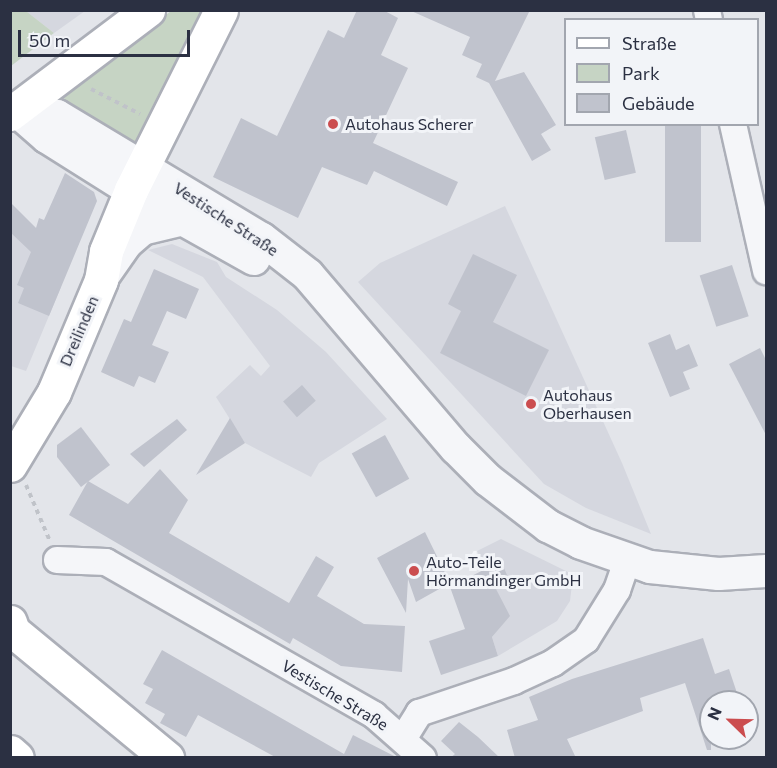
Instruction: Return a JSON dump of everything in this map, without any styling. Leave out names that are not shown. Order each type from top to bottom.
[{"type":"main road","points":[[12,110],[148,10]]},
{"type":"main road","name":"Dreilinden","points":[[13,462],[54,392],[101,280],[106,251],[136,179],[220,10]]},
{"type":"main road","points":[[10,622],[13,631],[167,758]]},
{"type":"main road","points":[[10,752],[17,758]]},
{"type":"street","points":[[12,110],[47,137],[136,179]]},
{"type":"street","points":[[733,126],[766,271]]},
{"type":"street","name":"Vestische Straße","points":[[136,179],[184,219],[330,305]]},
{"type":"street","name":"Vestische Straße","points":[[136,179],[262,239],[308,275],[330,305],[488,480],[548,526],[627,561],[673,571],[719,574],[766,571]]},
{"type":"street","name":"Vestische Straße","points":[[101,280],[133,235],[152,224],[184,219]]},
{"type":"street","name":"Vestische Straße","points":[[57,560],[106,562],[374,715],[403,739],[419,712],[514,681],[553,663],[586,640],[617,590],[627,561]]},
{"type":"street","points":[[403,739],[423,758]]},
{"type":"path","points":[[66,72],[74,86],[84,86],[131,108],[159,129]]},
{"type":"path","points":[[13,462],[57,560]]},
{"type":"shaded area","points":[[26,11],[85,11],[54,33]]},
{"type":"shaded area","points":[[10,203],[40,232],[29,274],[61,287],[26,371],[11,366]]},
{"type":"shaded area","name":"Autohaus Oberhausen","points":[[505,206],[622,463],[651,534],[586,508],[544,484],[358,282],[380,263]]},
{"type":"shaded area","points":[[172,244],[217,262],[226,277],[277,310],[326,352],[387,419],[319,463],[311,477],[245,443],[216,397],[250,365],[261,376],[270,366],[203,277],[148,250]]},
{"type":"shaded area","points":[[501,539],[570,573],[572,584],[570,601],[557,621],[498,656],[492,637],[509,616],[477,551]]},
{"type":"green space","points":[[11,10],[26,11],[54,33],[11,66]]},
{"type":"green space","points":[[171,11],[207,11],[137,147],[63,107],[65,92]]},
{"type":"building","name":"Autohaus Scherer","points":[[357,10],[383,10],[398,18],[381,55],[408,68],[373,143],[458,182],[447,206],[374,171],[367,185],[322,167],[298,218],[213,177],[241,118],[277,136],[328,30],[344,38]]},
{"type":"building","points":[[409,10],[530,10],[495,81],[524,72],[556,125],[541,134],[551,150],[532,161],[489,83],[476,77],[482,64],[462,55],[470,37]]},
{"type":"building","points":[[665,126],[701,126],[701,242],[665,242]]},
{"type":"building","points":[[626,130],[636,173],[605,180],[595,137]]},
{"type":"building","points":[[65,173],[94,192],[97,201],[49,316],[18,303],[24,288],[17,285],[31,252],[10,232],[10,202],[36,228],[39,218],[44,220]]},
{"type":"building","points":[[473,254],[517,275],[493,322],[549,350],[526,396],[440,353],[461,311],[448,304]]},
{"type":"building","points":[[732,265],[749,316],[716,327],[700,276]]},
{"type":"building","points":[[154,269],[199,289],[186,319],[167,311],[152,345],[169,352],[155,383],[139,376],[134,387],[101,372],[124,319],[131,322]]},
{"type":"building","points":[[670,334],[676,350],[689,344],[698,366],[683,372],[690,389],[670,397],[648,343]]},
{"type":"building","points":[[760,348],[766,360],[766,435],[729,364]]},
{"type":"building","points":[[302,385],[316,401],[297,417],[283,401]]},
{"type":"building","points":[[230,418],[245,443],[196,475]]},
{"type":"building","points":[[177,419],[187,430],[144,467],[130,454]]},
{"type":"building","points":[[81,427],[110,465],[81,487],[57,457],[57,445]]},
{"type":"building","points":[[385,435],[409,479],[376,497],[352,453]]},
{"type":"building","points":[[160,469],[188,500],[169,533],[289,603],[316,556],[334,567],[317,596],[364,624],[405,626],[402,672],[341,666],[293,638],[290,644],[69,515],[88,481],[128,504]]},
{"type":"building","name":"Auto-Teile Hörmandinger GmbH","points":[[425,532],[450,583],[416,602],[408,579],[406,613],[377,558]]},
{"type":"building","points":[[501,561],[510,582],[496,589],[510,616],[492,637],[498,656],[441,675],[429,641],[465,629],[450,587]]},
{"type":"building","points":[[703,638],[715,674],[729,669],[736,690],[699,690],[699,726],[685,683],[640,698],[643,711],[567,739],[576,758],[515,758],[507,730],[538,720],[529,697],[572,679]]},
{"type":"building","points":[[162,650],[344,754],[353,735],[398,758],[277,758],[198,715],[186,737],[160,723],[165,714],[145,703],[153,689],[143,684]]},
{"type":"building","points":[[459,722],[500,758],[450,758],[455,754],[441,741]]},
{"type":"place","name":"Autohaus Scherer","points":[[333,124]]},
{"type":"place","name":"Autohaus Oberhausen","points":[[531,404]]},
{"type":"place","name":"Auto-Teile Hörmandinger GmbH","points":[[414,571]]}]
